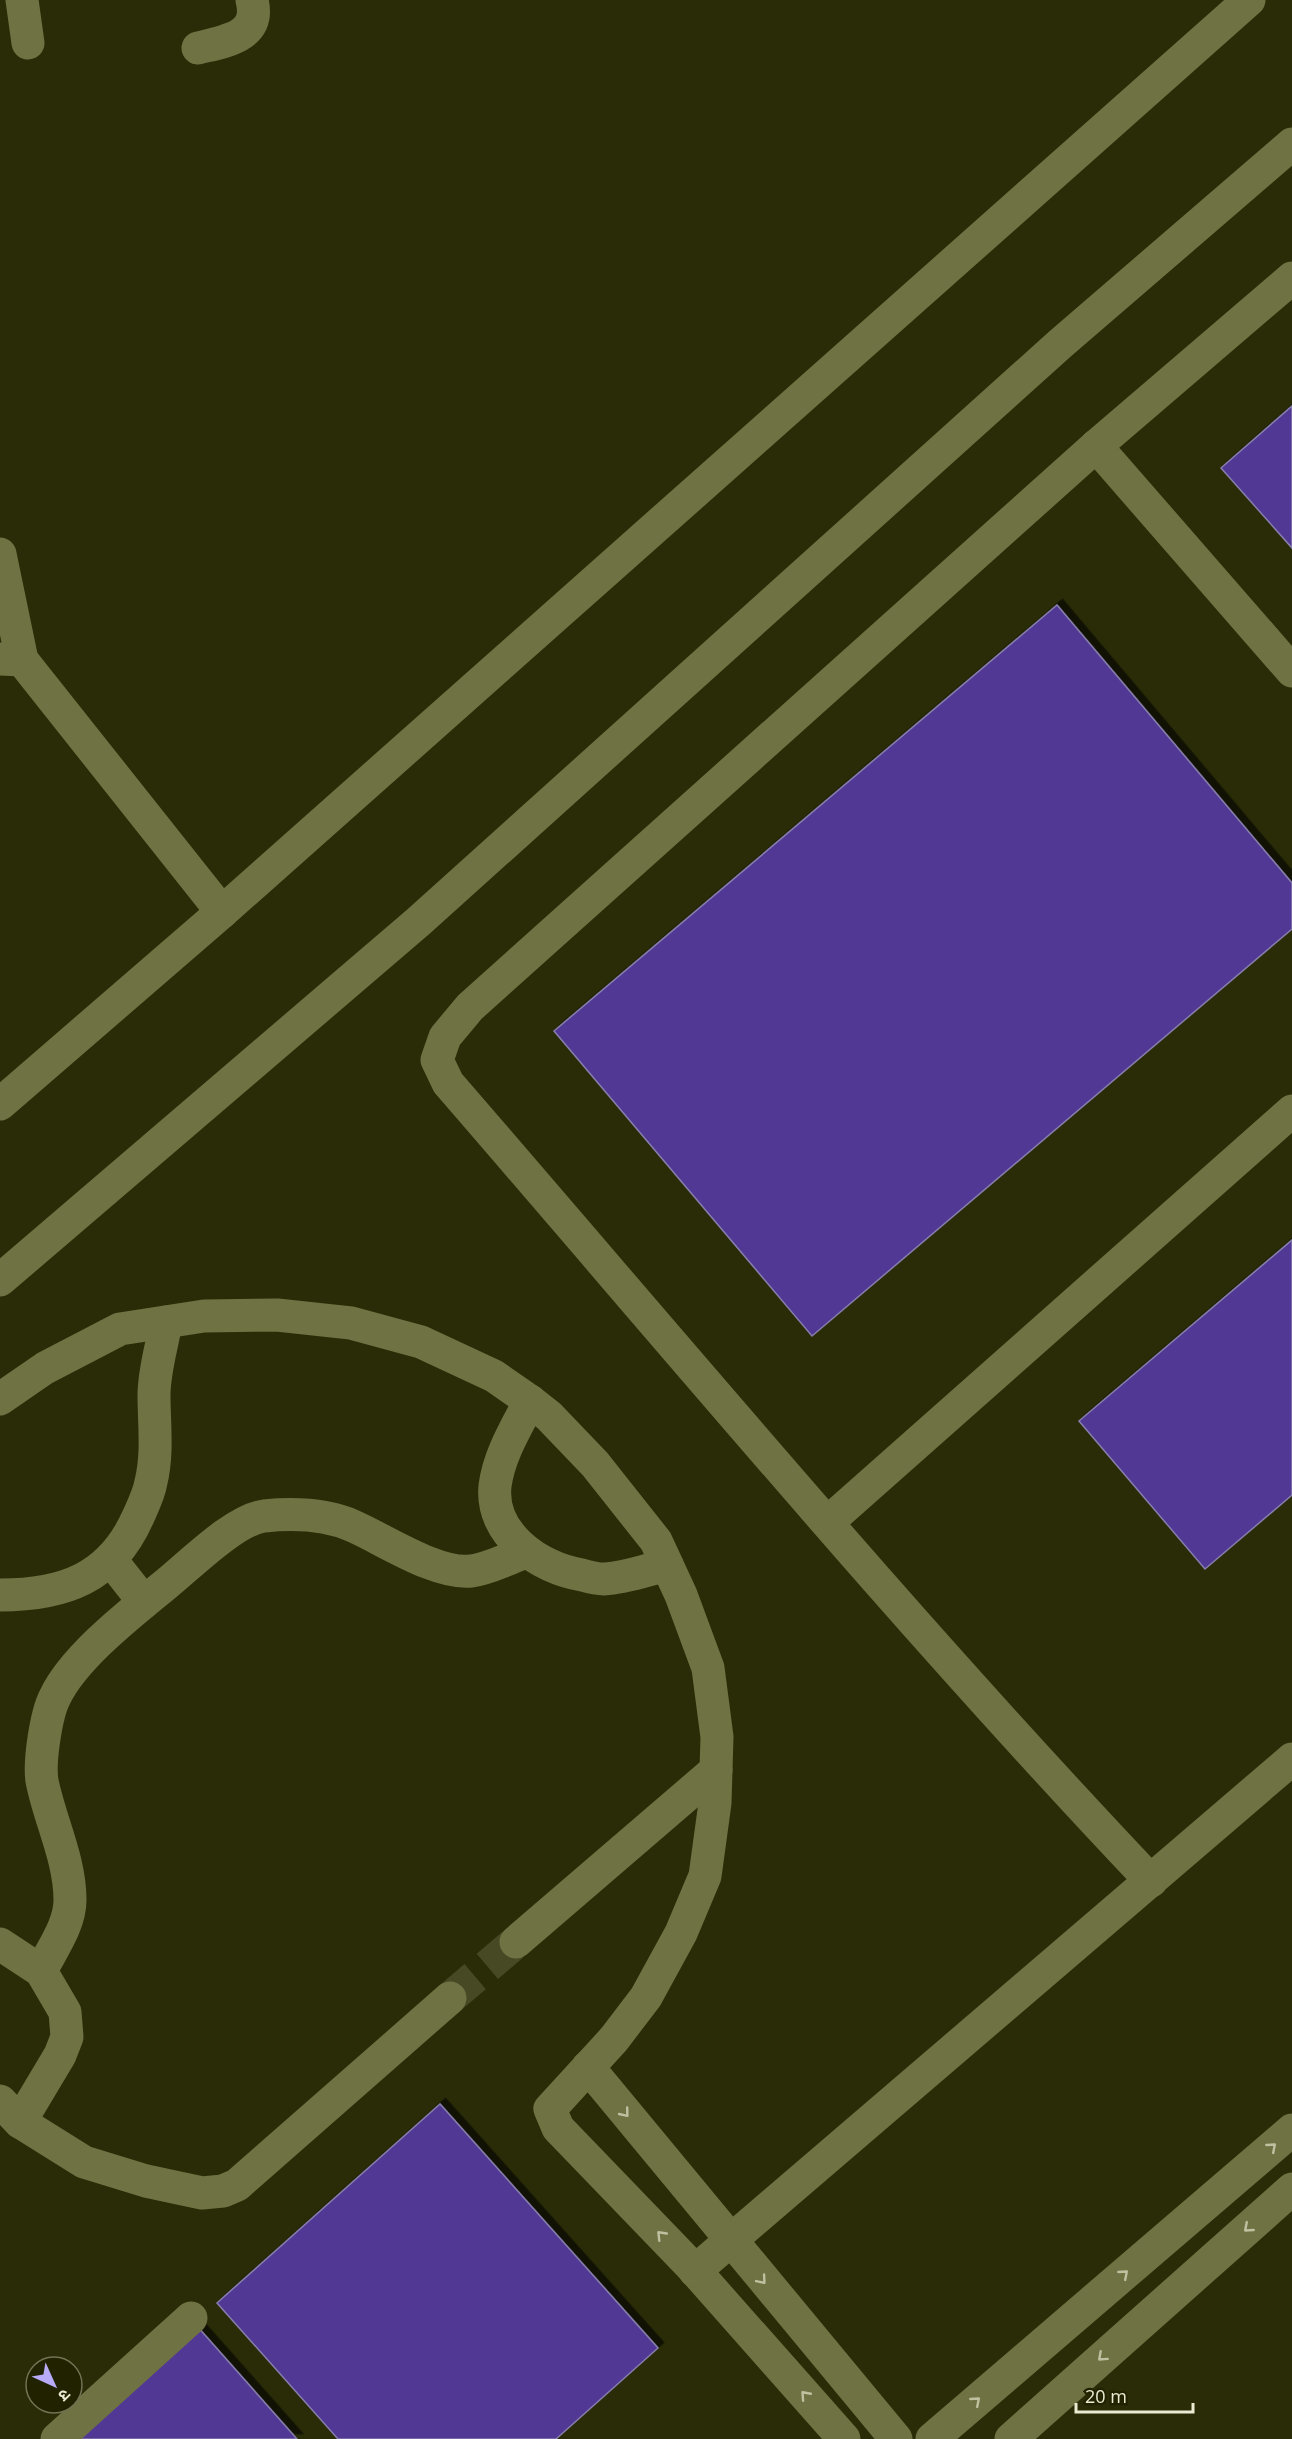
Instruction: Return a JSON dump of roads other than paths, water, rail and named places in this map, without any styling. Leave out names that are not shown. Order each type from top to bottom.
[{"type":"street","points":[[22,0],[28,43]]},
{"type":"street","points":[[198,48],[232,40],[249,27],[255,13],[252,0]]},
{"type":"street","points":[[0,1104],[222,912],[1249,0]]},
{"type":"street","points":[[0,1280],[417,922],[1060,344],[1292,144]]},
{"type":"street","points":[[1151,1881],[1062,1787],[828,1522],[448,1083],[437,1060],[445,1037],[470,1007],[1096,446],[1292,278]]},
{"type":"street","points":[[1096,446],[1292,671]]},
{"type":"street","points":[[0,554],[11,659],[222,912]]},
{"type":"street","points":[[828,1522],[1292,1111]]},
{"type":"street","points":[[0,1399],[45,1368],[120,1329],[204,1316],[277,1315],[351,1323],[421,1342],[494,1376],[549,1416],[595,1464],[656,1541],[681,1595],[708,1668],[717,1737],[715,1803],[705,1876],[685,1924],[646,1997],[614,2039],[550,2109],[553,2120],[563,2134],[695,2271],[844,2439]]},
{"type":"street","points":[[0,1595],[39,1593],[67,1586],[111,1560],[128,1539],[151,1483],[156,1425],[154,1394],[166,1322]]},
{"type":"street","points":[[530,1401],[507,1446],[495,1486],[497,1511],[506,1529],[526,1552],[554,1568],[603,1579],[667,1565]]},
{"type":"street","points":[[41,1971],[67,1919],[70,1901],[64,1859],[42,1779],[46,1719],[55,1696],[78,1663],[144,1602],[232,1530],[254,1517],[319,1516],[352,1525],[424,1561],[456,1570],[471,1571],[526,1552]]},
{"type":"street","points":[[111,1560],[144,1602]]},
{"type":"street","points":[[695,2271],[1292,1759]]},
{"type":"street","points":[[516,1942],[716,1770]]},
{"type":"street","points":[[0,1944],[41,1971],[65,2012],[68,2037],[60,2055],[5,2108],[84,2162],[146,2181],[202,2193],[223,2191],[237,2185],[450,1998]]},
{"type":"street","points":[[588,2067],[896,2439]]},
{"type":"street","points":[[932,2439],[1292,2130]]},
{"type":"street","points":[[1011,2439],[1292,2189]]},
{"type":"street","points":[[57,2439],[191,2318]]},
{"type":"tunnel","points":[[450,1998],[516,1942]]}]
